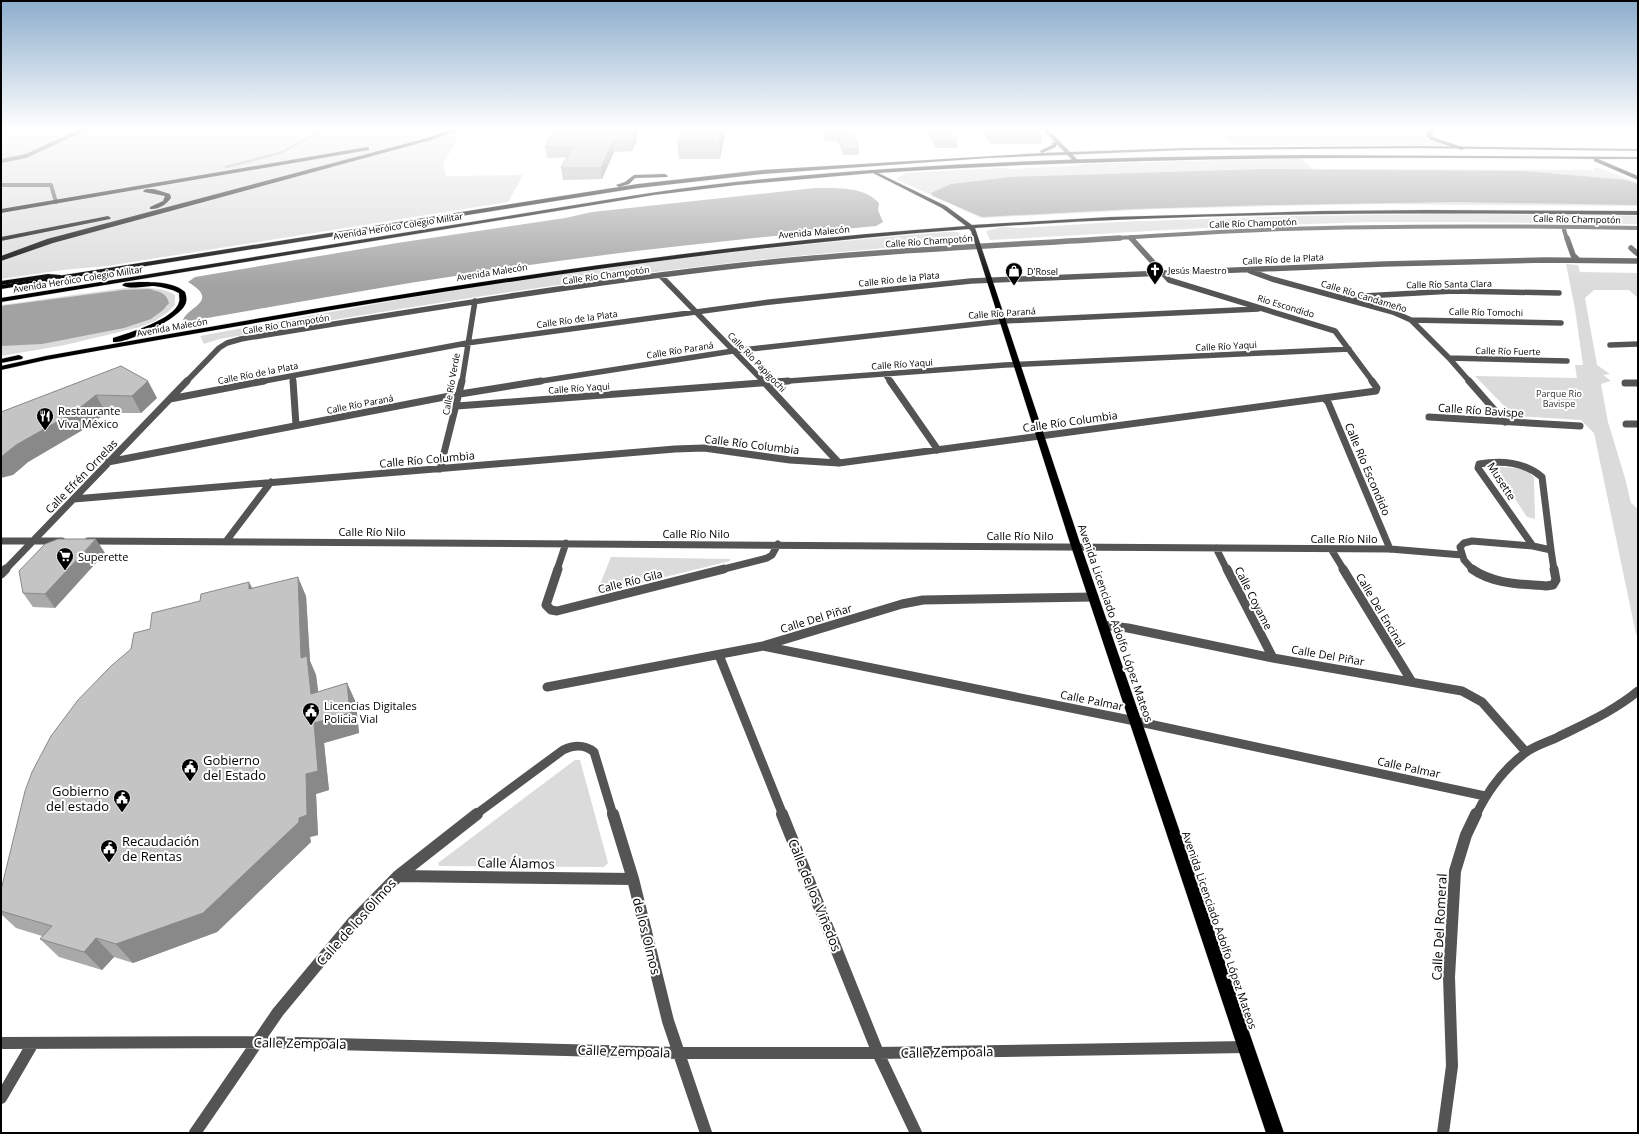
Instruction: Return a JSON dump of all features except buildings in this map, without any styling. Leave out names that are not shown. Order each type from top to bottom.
[{"type":"highway","points":[[1,211],[181,181]]},
{"type":"highway","points":[[86,231],[275,181]]},
{"type":"highway","points":[[1,259],[30,248],[137,214],[165,202],[168,198],[168,195],[154,191],[94,196]]},
{"type":"highway","points":[[1,239],[165,210]]},
{"type":"highway","points":[[1,283],[48,276],[60,278]]},
{"type":"main road","points":[[555,199],[569,193],[625,184],[629,181]]},
{"type":"main road","name":"Avenida Heróico Colegio Militar","points":[[1,287],[555,199],[679,181]]},
{"type":"main road","name":"Avenida Heróico Colegio Militar","points":[[1,300],[460,224],[667,192],[765,181]]},
{"type":"main road","points":[[891,181],[956,214],[970,225]]},
{"type":"main road","name":"Avenida Malecón","points":[[1,360],[552,266],[781,239],[1149,213],[1330,208],[1460,207],[1638,209]]},
{"type":"main road","name":"Avenida Malecón","points":[[1,368],[105,348],[503,279],[733,249],[970,225],[1302,213],[1456,211],[1638,213]]},
{"type":"main road","name":"Avenida Licenciado Adolfo López Mateos","points":[[970,225],[979,245],[1076,546],[1275,1133]]},
{"type":"main road","points":[[19,297],[131,285],[167,287],[177,289],[182,292],[184,296],[182,305],[169,317],[116,340]]},
{"type":"street","points":[[1,185],[53,186],[56,202]]},
{"type":"street","name":"Calle Río Champotón","points":[[227,343],[241,339],[475,301],[661,276],[746,265],[979,245],[1204,233],[1390,227],[1638,228]]},
{"type":"street","points":[[1565,227],[1564,230],[1573,255],[1578,260]]},
{"type":"street","points":[[1130,238],[1163,274]]},
{"type":"street","points":[[1638,248],[1631,248],[1638,254]]},
{"type":"street","name":"Calle Río de la Plata","points":[[170,399],[467,344],[770,302],[990,279],[1163,274],[1384,264],[1578,260],[1638,261]]},
{"type":"street","name":"Calle Río Candameño","points":[[1248,270],[1272,279],[1393,312],[1411,320],[1448,358],[1505,422]]},
{"type":"street","name":"Rio Escondido","points":[[1163,274],[1169,280],[1335,331],[1377,388],[1376,391]]},
{"type":"street","name":"Calle Río Papigochi","points":[[661,276],[766,384],[839,463]]},
{"type":"street","name":"Calle Río Santa Clara","points":[[1339,297],[1453,291],[1559,293]]},
{"type":"street","name":"Calle Río Verde","points":[[440,469],[460,394],[475,301]]},
{"type":"street","name":"Calle Río Paraná","points":[[108,462],[460,394],[733,351],[1004,320],[1253,310],[1261,308]]},
{"type":"street","name":"Calle Río Tomochi","points":[[1411,320],[1561,323]]},
{"type":"street","name":"Calle Efrén Ornelas","points":[[1,574],[219,348],[227,343]]},
{"type":"street","points":[[1610,345],[1638,344]]},
{"type":"street","name":"Calle Río Yaqui","points":[[457,406],[1018,364],[1349,349]]},
{"type":"street","name":"Calle Río Fuerte","points":[[1448,358],[1567,361]]},
{"type":"street","points":[[885,374],[938,450]]},
{"type":"street","points":[[293,376],[296,425]]},
{"type":"street","points":[[1625,383],[1638,383]]},
{"type":"street","name":"Calle Río Columbia","points":[[74,499],[704,448],[790,460],[839,463],[1376,391]]},
{"type":"street","name":"Calle Río Escondido","points":[[1325,399],[1328,402],[1390,549]]},
{"type":"street","name":"Calle Río Bavispe","points":[[1429,417],[1580,426]]},
{"type":"street","points":[[1626,424],[1638,424]]},
{"type":"street","name":"Musette","points":[[1462,555],[1469,566],[1478,574],[1490,580],[1553,586],[1556,580],[1542,477],[1524,465],[1491,462],[1479,464],[1478,468],[1532,546]]},
{"type":"street","points":[[227,540],[271,482]]},
{"type":"street","name":"Calle Río Nilo","points":[[1,541],[227,540],[1390,549]]},
{"type":"street","points":[[1390,549],[1462,555],[1460,547],[1464,543],[1472,541],[1532,546],[1551,550]]},
{"type":"street","name":"Calle Río Gila","points":[[566,543],[546,605],[551,610],[557,611],[767,558],[772,555],[778,544]]},
{"type":"street","name":"Calle Coyame","points":[[1216,548],[1273,658]]},
{"type":"street","name":"Calle Del Encinal","points":[[1331,549],[1412,682]]},
{"type":"street","name":"Calle Del Piñar","points":[[547,687],[763,646],[902,604],[923,600],[1094,597]]},
{"type":"street","name":"Calle Del Piñar","points":[[1103,625],[1128,628],[1273,658],[1462,691],[1482,702],[1526,752]]},
{"type":"street","name":"Calle Palmar","points":[[763,646],[1135,721],[1485,796]]},
{"type":"street","name":"Calle de los Viñedos","points":[[719,655],[878,1053],[916,1133]]},
{"type":"street","name":"Calle Del Romeral","points":[[1444,1133],[1452,1066],[1449,977],[1455,871],[1466,835],[1485,796],[1510,767],[1526,752],[1600,717],[1626,701],[1638,691]]},
{"type":"street","name":"Calle de los Olmos","points":[[195,1133],[278,1012],[352,923],[398,876],[480,811],[563,750],[572,746],[582,745]]},
{"type":"street","name":"de los Olmos","points":[[582,745],[594,752],[633,878],[668,1021],[706,1133]]},
{"type":"street","name":"Calle Álamos","points":[[398,876],[633,878]]},
{"type":"street","name":"Calle Zempoala","points":[[1,1043],[256,1042],[679,1053],[878,1053],[1246,1047]]},
{"type":"street","points":[[1,1098],[33,1043]]},
{"type":"green space","points":[[1,181],[520,181],[508,202],[107,266],[62,270],[1,279]]},
{"type":"green space","points":[[900,181],[1633,181],[1638,183],[1638,206],[1372,204],[1157,209],[981,218]]},
{"type":"green space","points":[[1450,214],[1638,216],[1638,224],[1370,222],[1221,227],[990,240],[986,231],[1003,227],[1019,228],[1117,222],[1298,216]]},
{"type":"green space","points":[[957,232],[961,234],[964,242],[789,257],[602,279],[474,297],[219,339],[204,344],[200,336],[431,294],[570,273],[664,260],[853,240]]},
{"type":"green space","name":"Parque Rio Bavispe","points":[[1566,264],[1578,265],[1580,272],[1638,273],[1638,298],[1629,290],[1594,290],[1585,298],[1597,365],[1610,374],[1603,375],[1611,381],[1601,384],[1608,422],[1631,503],[1638,509],[1638,635],[1636,634],[1594,433],[1581,420],[1514,416],[1475,376],[1577,378],[1575,365],[1583,365],[1575,309]]},
{"type":"green space","points":[[125,288],[151,288],[169,292],[175,295],[175,305],[155,321],[140,327],[65,345],[1,356],[1,305]]},
{"type":"green space","points":[[1500,467],[1524,470],[1531,474],[1534,478],[1535,519],[1527,517],[1497,471]]},
{"type":"green space","points":[[611,557],[730,559],[730,561],[596,594]]},
{"type":"green space","points":[[575,760],[580,760],[608,863],[604,867],[439,866],[438,863]]},
{"type":"shaded area","points":[[977,181],[1629,181],[1638,184],[1638,205],[1456,202],[1267,205],[1133,209],[982,217],[933,196],[931,193],[951,184]]},
{"type":"shaded area","points":[[815,188],[849,189],[866,193],[879,203],[878,210],[883,222],[876,226],[671,247],[519,266],[398,285],[190,321],[183,320],[186,315],[200,303],[202,299],[202,294],[188,282],[195,277],[397,243],[565,218],[592,212]]},
{"type":"shaded area","points":[[149,289],[164,295],[168,299],[169,303],[163,310],[151,319],[124,328],[42,344],[1,346],[1,306],[123,290]]},
{"type":"place","name":"Jesús Maestro","points":[[1155,285]]},
{"type":"place","name":"D'Rosel","points":[[1014,286]]},
{"type":"place","name":"Restaurante Viva México","points":[[45,431]]},
{"type":"place","name":"Superette","points":[[65,571]]},
{"type":"place","name":"Licencias Digitales Policia Vial","points":[[311,726]]},
{"type":"place","name":"Gobierno del Estado","points":[[190,782]]},
{"type":"place","name":"Gobierno del estado","points":[[122,813]]},
{"type":"place","name":"Recaudación de Rentas","points":[[109,863]]}]
